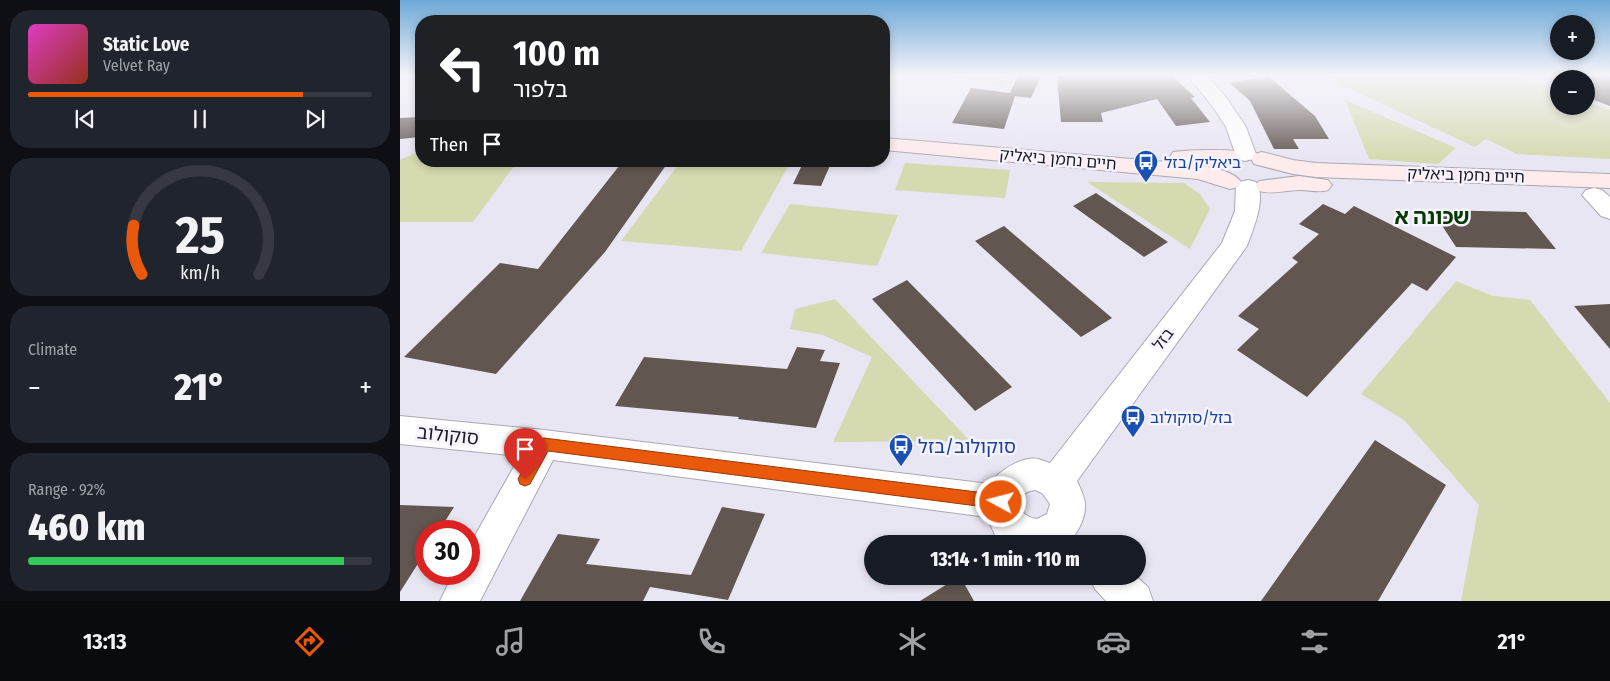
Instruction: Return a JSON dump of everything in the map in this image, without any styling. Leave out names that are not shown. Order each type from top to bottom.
[{"type":"street","points":[[1222,104],[1236,127],[1245,156]]},
{"type":"street","name":"חיים נחמן ביאליק","points":[[890,132],[1193,158],[1245,156],[1293,167],[1316,170],[1606,195]]},
{"type":"street","name":"חיים נחמן ביאליק","points":[[890,145],[1201,172],[1248,185],[1299,183],[1606,195]]},
{"type":"street","points":[[1245,156],[1274,168],[1276,178],[1248,185],[1224,178],[1218,168],[1221,159],[1245,156]]},
{"type":"street","name":"בזל","points":[[1056,482],[1234,246],[1247,211],[1248,185]]},
{"type":"street","name":"סוקולוב","points":[[400,430],[544,444],[1001,502]]},
{"type":"street","points":[[459,601],[544,444]]},
{"type":"street","points":[[1024,535],[1007,523],[1002,513],[1001,502],[1009,484],[1022,476],[1037,474],[1056,482],[1066,495],[1068,510],[1065,520],[1066,535]]},
{"type":"street","points":[[1117,585],[1134,601]]},
{"type":"green space","points":[[1347,104],[1354,104],[1456,148],[1438,164],[1369,159]]},
{"type":"green space","points":[[1382,104],[1550,104],[1550,115],[1595,115],[1595,104],[1610,110],[1610,159],[1517,154],[1486,139],[1475,147]]},
{"type":"green space","points":[[415,153],[415,167],[514,167],[473,222],[400,222],[400,160]]},
{"type":"green space","points":[[905,163],[1010,170],[1005,198],[895,190]]},
{"type":"green space","points":[[676,167],[788,167],[741,251],[621,241]]},
{"type":"green space","points":[[1087,182],[1184,183],[1200,194],[1210,209],[1190,249]]},
{"type":"green space","points":[[790,204],[898,215],[877,266],[761,253]]},
{"type":"green space","points":[[1456,281],[1493,296],[1530,300],[1610,403],[1610,601],[1461,601],[1479,505],[1404,420],[1361,394]]},
{"type":"green space","points":[[835,299],[970,441],[833,442],[872,357],[823,335],[790,329],[795,309]]},
{"type":"building","points":[[962,104],[1012,104],[1004,129],[952,123]]},
{"type":"building","points":[[1059,104],[1137,104],[1101,113],[1103,122],[1061,122]]},
{"type":"building","points":[[1161,104],[1196,104],[1210,122],[1176,126]]},
{"type":"building","points":[[1252,104],[1301,104],[1315,116],[1329,139],[1293,139],[1299,149],[1274,149]]},
{"type":"building","points":[[415,117],[415,138],[400,139],[400,118]]},
{"type":"building","points":[[618,167],[665,167],[605,252],[496,374],[404,357],[500,263],[538,269]]},
{"type":"building","points":[[801,167],[829,167],[821,186],[793,184]]},
{"type":"building","points":[[1096,193],[1168,242],[1144,257],[1073,206]]},
{"type":"building","points":[[1323,204],[1345,214],[1354,206],[1456,257],[1427,291],[1412,283],[1307,397],[1237,350],[1259,329],[1238,316],[1298,262],[1292,258],[1319,234],[1299,224]]},
{"type":"building","points":[[1432,210],[1526,212],[1556,249],[1456,247]]},
{"type":"building","points":[[1004,226],[1112,318],[1081,337],[975,241]]},
{"type":"building","points":[[907,280],[1012,387],[975,411],[872,299]]},
{"type":"building","points":[[1610,304],[1610,349],[1574,306]]},
{"type":"building","points":[[797,347],[825,350],[820,361],[840,363],[816,428],[738,419],[739,417],[615,406],[644,357],[787,369]]},
{"type":"building","points":[[1375,440],[1446,485],[1378,601],[1261,601]]},
{"type":"building","points":[[400,505],[454,507],[446,520],[415,520],[415,568],[400,592]]},
{"type":"building","points":[[722,507],[765,514],[728,600],[650,587],[643,601],[520,601],[558,534],[600,539],[586,564],[691,575]]},
{"type":"building","points":[[946,585],[965,585],[974,601],[920,601]]},
{"type":"place","name":"ביאליק/בזל","points":[[1146,183]]},
{"type":"place","name":"בזל/סוקולוב","points":[[1133,438]]},
{"type":"place","name":"סוקולוב/בזל","points":[[901,467]]},
{"type":"district","name":"שכונה א","points":[[1432,217]]},
{"type":"route","points":[[525,479],[544,444],[1001,502]]}]
